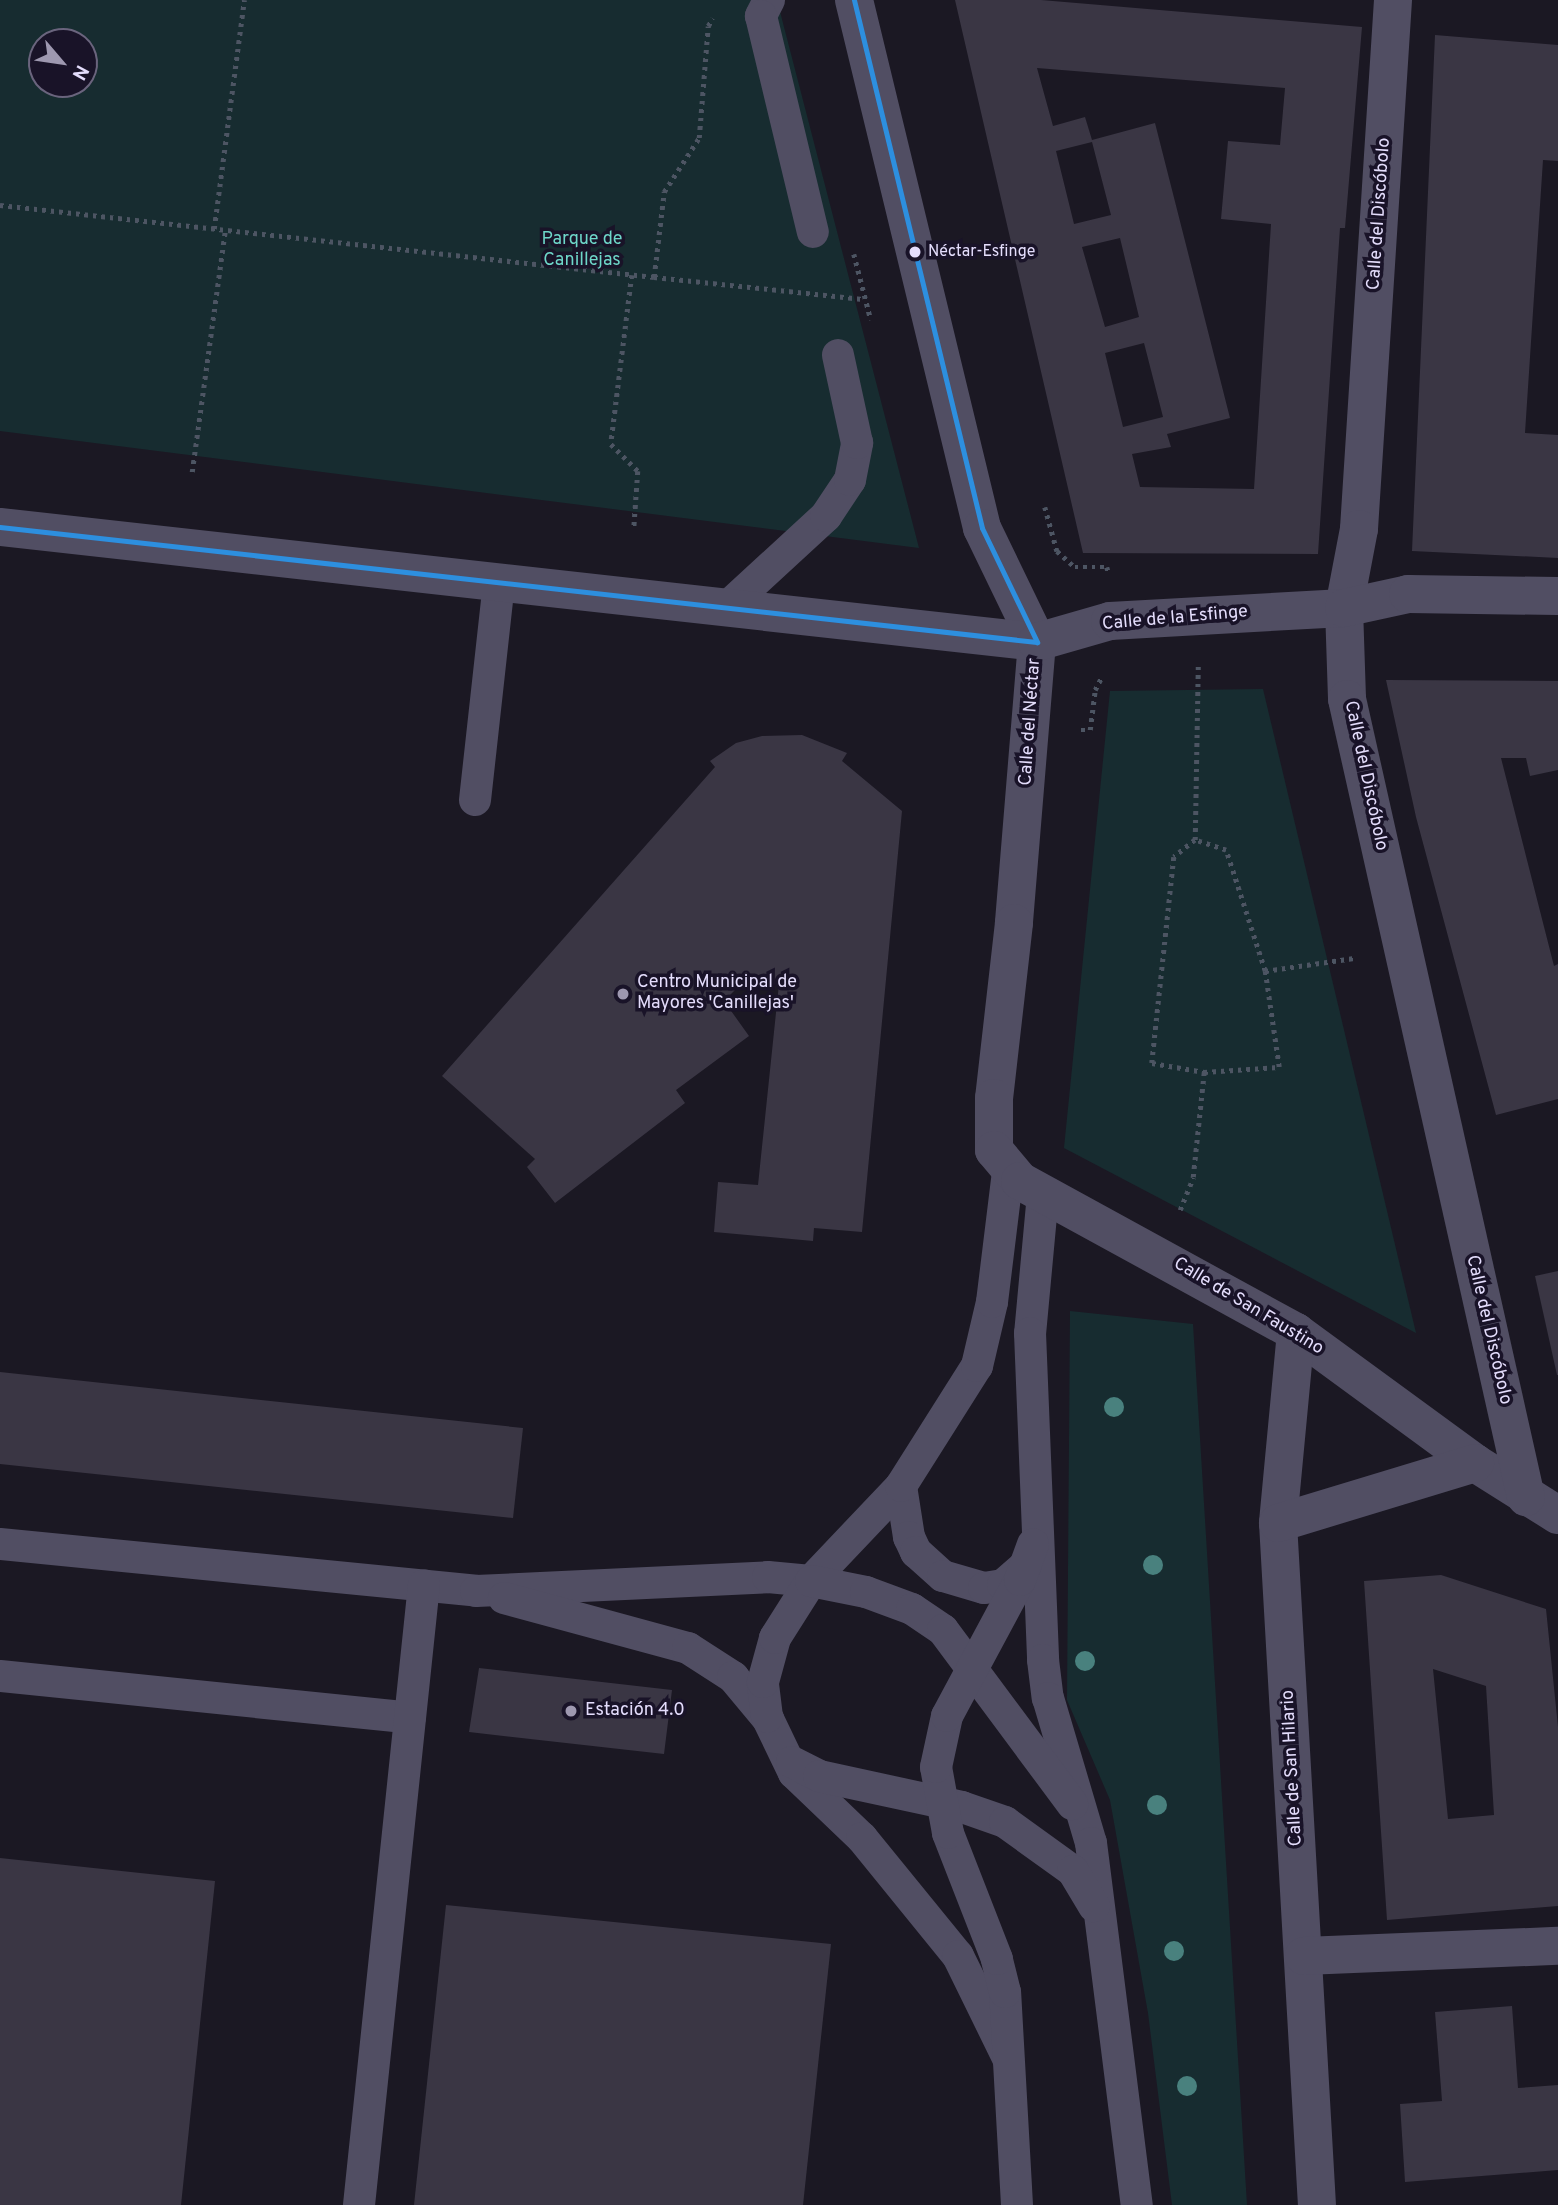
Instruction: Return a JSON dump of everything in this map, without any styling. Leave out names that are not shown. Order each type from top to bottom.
[{"type":"street","name":"Calle del Néctar","points":[[854,0],[982,528],[1037,642],[992,1134],[994,1150],[1008,1171]]},
{"type":"street","name":"Calle del Discóbolo","points":[[1393,0],[1359,529],[1344,608],[1347,699],[1404,951],[1542,1506]]},
{"type":"street","name":"Calle de la Esfinge","points":[[0,527],[1037,642],[1110,621],[1344,608],[1408,594],[1558,596]]},
{"type":"street","name":"Calle de San Faustino","points":[[1008,1171],[1043,1194],[1296,1332],[1475,1463],[1542,1506]]},
{"type":"street","name":"Calle de San Hilario","points":[[1296,1332],[1278,1523],[1317,2205]]},
{"type":"street","points":[[1278,1523],[1475,1463]]},
{"type":"street","points":[[1304,1956],[1558,1946]]},
{"type":"lane","points":[[769,0],[761,16],[813,232]]},
{"type":"lane","points":[[726,608],[826,516],[850,480],[858,443],[838,355]]},
{"type":"lane","points":[[475,800],[499,583]]},
{"type":"lane","points":[[1008,1171],[985,1346],[966,1387],[901,1486],[811,1581],[775,1639],[764,1682],[768,1719],[779,1749],[794,1773],[862,1838],[950,1945],[1008,2058]]},
{"type":"lane","points":[[1043,1194],[1030,1333],[1048,1698],[1091,1843],[1137,2205]]},
{"type":"lane","points":[[901,1486],[908,1537],[916,1552],[943,1576],[984,1588],[1003,1585],[1028,1562]]},
{"type":"lane","points":[[1017,2205],[1005,1992],[997,1959],[967,1892],[940,1802],[939,1744],[947,1716],[1028,1562],[1038,1519]]},
{"type":"lane","points":[[0,1544],[475,1591],[688,1648],[733,1677],[768,1719]]},
{"type":"lane","points":[[475,1591],[768,1577],[811,1581],[866,1592],[912,1609],[943,1630],[1063,1791],[1091,1843]]},
{"type":"lane","points":[[359,2205],[424,1585]]},
{"type":"lane","points":[[0,1676],[410,1718]]},
{"type":"lane","points":[[779,1749],[793,1763],[819,1776],[940,1802],[1005,1822],[1055,1855],[1090,1895],[1103,1930]]},
{"type":"path","points":[[214,229],[244,0]]},
{"type":"path","points":[[654,277],[664,192],[699,138],[708,26],[720,9]]},
{"type":"path","points":[[0,205],[865,299]]},
{"type":"path","points":[[192,472],[226,230]]},
{"type":"path","points":[[852,245],[873,326]]},
{"type":"path","points":[[632,275],[611,444],[638,471],[634,528]]},
{"type":"path","points":[[1185,666],[1198,666],[1195,840]]},
{"type":"path","points":[[1195,840],[1226,850],[1265,971],[1279,1067],[1204,1072],[1153,1063],[1174,857],[1195,840]]},
{"type":"path","points":[[1265,971],[1404,951]]},
{"type":"path","points":[[1161,1256],[1194,1177],[1204,1072]]},
{"type":"green space","name":"Parque de Canillejas","points":[[0,0],[777,0],[919,548],[0,431]]},
{"type":"green space","points":[[1263,689],[1416,1333],[1064,1148],[1110,691]]},
{"type":"green space","points":[[1070,1311],[1193,1324],[1247,2205],[1172,2205],[1148,2013],[1110,1800],[1067,1700]]},
{"type":"building","points":[[955,0],[1041,0],[1362,27],[1345,228],[1340,228],[1318,554],[1083,553]],"holes":[[[1037,68],[1285,88],[1280,145],[1228,141],[1221,219],[1271,224],[1254,489],[1140,487],[1132,454],[1171,447],[1167,434],[1230,418],[1155,123],[1092,140],[1085,117],[1053,126]],[[1092,142],[1111,215],[1074,224],[1056,151]],[[1120,238],[1139,317],[1105,327],[1082,247]],[[1144,343],[1163,417],[1123,427],[1105,353]]]},
{"type":"building","points":[[1435,35],[1558,45],[1558,161],[1543,160],[1525,433],[1558,435],[1558,558],[1412,551]]},
{"type":"building","points":[[1386,680],[1558,681],[1558,770],[1530,776],[1526,758],[1501,758],[1554,966],[1558,964],[1558,1099],[1496,1115],[1416,817]]},
{"type":"building","name":"Centro Municipal de Mayores 'Canillejas'","points":[[802,735],[847,753],[842,761],[902,811],[862,1232],[814,1228],[813,1241],[714,1232],[718,1182],[758,1185],[779,984],[738,987],[724,1001],[749,1036],[676,1090],[685,1103],[555,1203],[527,1167],[535,1159],[442,1076],[715,767],[710,761],[736,743],[762,736]]},
{"type":"building","points":[[1558,1271],[1558,1375],[1557,1375],[1535,1276]]},
{"type":"building","points":[[0,1372],[523,1428],[513,1518],[0,1464]]},
{"type":"building","points":[[1441,1575],[1546,1609],[1558,1727],[1558,1906],[1387,1920],[1364,1581]],"holes":[[[1433,1669],[1486,1686],[1494,1815],[1448,1819]]]},
{"type":"building","name":"Estación 4.0","points":[[479,1668],[672,1690],[664,1754],[469,1732]]},
{"type":"building","points":[[0,1858],[215,1881],[181,2205],[0,2205]]},
{"type":"building","points":[[446,1905],[831,1944],[803,2205],[414,2205]]},
{"type":"building","points":[[1512,2006],[1518,2088],[1558,2085],[1558,2170],[1405,2182],[1400,2104],[1442,2101],[1435,2012]]},
{"type":"transit line","points":[[854,0],[982,528],[1037,642]]},
{"type":"transit line","points":[[0,527],[1037,642]]},
{"type":"place","name":"Néctar-Esfinge","points":[[915,252]]},
{"type":"place","name":"Centro Municipal de Mayores 'Canillejas'","points":[[623,994]]},
{"type":"place","name":"Estación 4.0","points":[[571,1711]]}]
